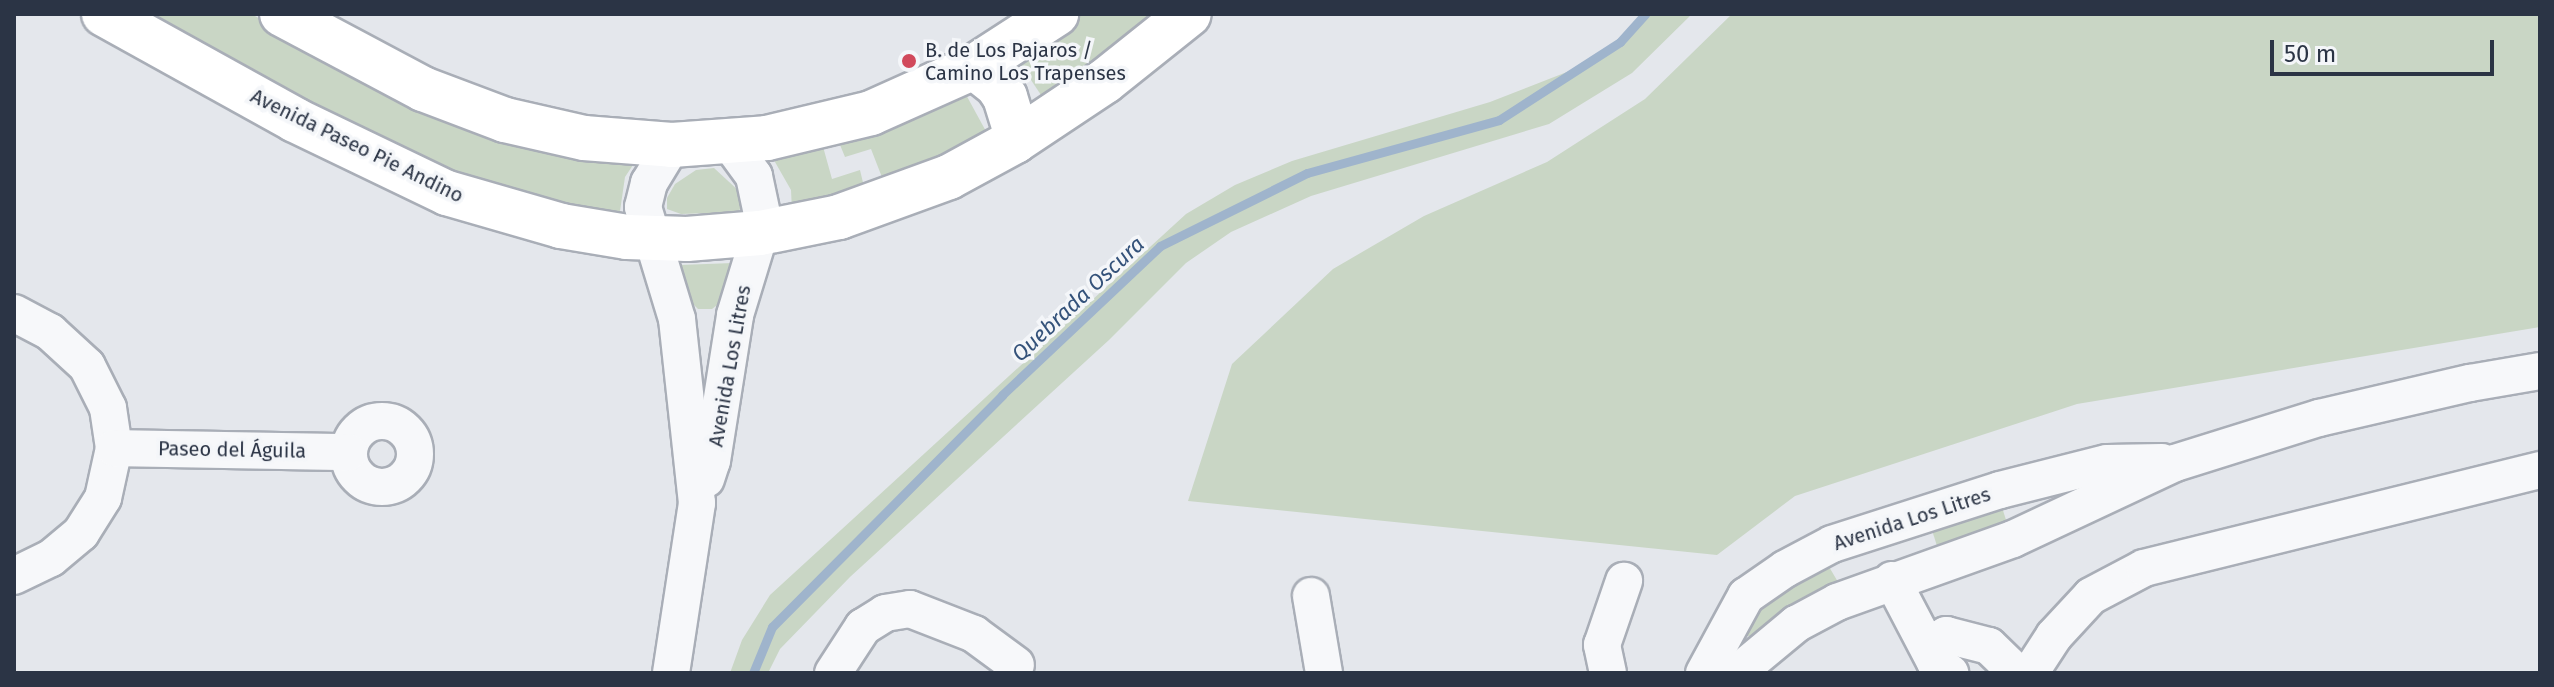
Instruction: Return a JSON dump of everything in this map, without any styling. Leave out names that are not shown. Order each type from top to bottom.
[{"type":"main road","name":"Avenida Paseo Pie Andino","points":[[104,14],[295,120],[447,193],[533,220],[653,239],[760,233],[839,217],[949,177],[1015,141],[1105,81],[1189,14]]},
{"type":"main road","points":[[282,14],[423,89],[505,120],[584,138],[672,145],[767,138],[871,113],[974,67],[1056,14]]},
{"type":"main road","points":[[974,67],[997,85],[1005,97],[1015,141]]},
{"type":"street","name":"Avenida Los Litres","points":[[671,673],[697,503],[712,461],[735,315],[760,233],[761,204],[754,176],[729,142]]},
{"type":"street","name":"Avenida Los Litres","points":[[672,145],[645,195],[645,219],[677,319],[697,503]]},
{"type":"street","points":[[14,313],[50,332],[87,366],[108,408],[114,448],[103,498],[81,533],[51,558],[14,576]]},
{"type":"street","points":[[677,319],[706,325],[735,315]]},
{"type":"street","name":"Avenida Los Litres","points":[[1751,663],[1796,624],[1837,602],[2013,539],[2175,463],[2319,418],[2454,386],[2540,371]]},
{"type":"street","name":"Paseo del Águila","points":[[114,448],[349,452]]},
{"type":"street","name":"Avenida Los Litres","points":[[1704,673],[1729,622],[1746,596],[1785,569],[1832,544],[2000,490],[2107,463],[2128,460],[2175,463]]},
{"type":"street","points":[[2030,673],[2054,636],[2091,596],[2144,568],[2540,470]]},
{"type":"street","points":[[2000,490],[2011,494],[2022,504],[2023,518],[2013,539]]},
{"type":"street","points":[[1892,580],[1939,659]]},
{"type":"street","points":[[1608,673],[1602,645],[1624,581]]},
{"type":"street","points":[[1311,596],[1324,673]]},
{"type":"street","points":[[833,673],[863,627],[885,613],[910,609],[965,629],[1016,665]]},
{"type":"street","points":[[1729,622],[1733,640],[1746,651],[1751,663]]},
{"type":"street","points":[[1939,659],[1946,635],[1989,646],[2017,673]]},
{"type":"green space","points":[[139,14],[251,14],[288,34],[637,159],[625,177],[619,218],[530,201],[407,156]]},
{"type":"green space","points":[[1082,14],[1164,14],[1045,101],[1017,59]]},
{"type":"green space","points":[[1648,14],[1692,14],[1632,73],[1549,124],[1311,196],[1231,232],[1186,263],[1109,340],[850,577],[780,649],[768,673],[730,673],[742,640],[770,595],[1186,214],[1235,185],[1292,161],[1490,102],[1572,70],[1617,43]]},
{"type":"green space","points":[[1732,14],[2540,14],[2540,327],[2077,404],[1795,496],[1717,555],[1188,501],[1232,364],[1333,269],[1424,216],[1547,162],[1645,99]]},
{"type":"green space","points":[[964,91],[988,135],[885,185],[871,149],[845,157],[838,140]]},
{"type":"green space","points":[[822,143],[832,179],[860,170],[865,191],[792,211],[791,190],[771,155]]},
{"type":"green space","points":[[714,168],[740,192],[744,203],[738,212],[681,214],[667,209],[667,198],[675,184],[696,170]]},
{"type":"green space","points":[[733,263],[721,302],[712,309],[698,309],[692,303],[680,265]]},
{"type":"green space","points":[[2001,504],[2006,520],[2001,526],[1938,549],[1930,524]]},
{"type":"green space","points":[[1825,560],[1838,582],[1791,608],[1755,636],[1745,636],[1743,633],[1757,605]]},
{"type":"waterway","name":"Quebrada Oscura","points":[[753,673],[772,627],[1002,395],[1160,246],[1307,173],[1499,120],[1620,42],[1645,14]]},
{"type":"place","name":"B. de Los Pajaros / Camino Los Trapenses","points":[[909,61]]}]
